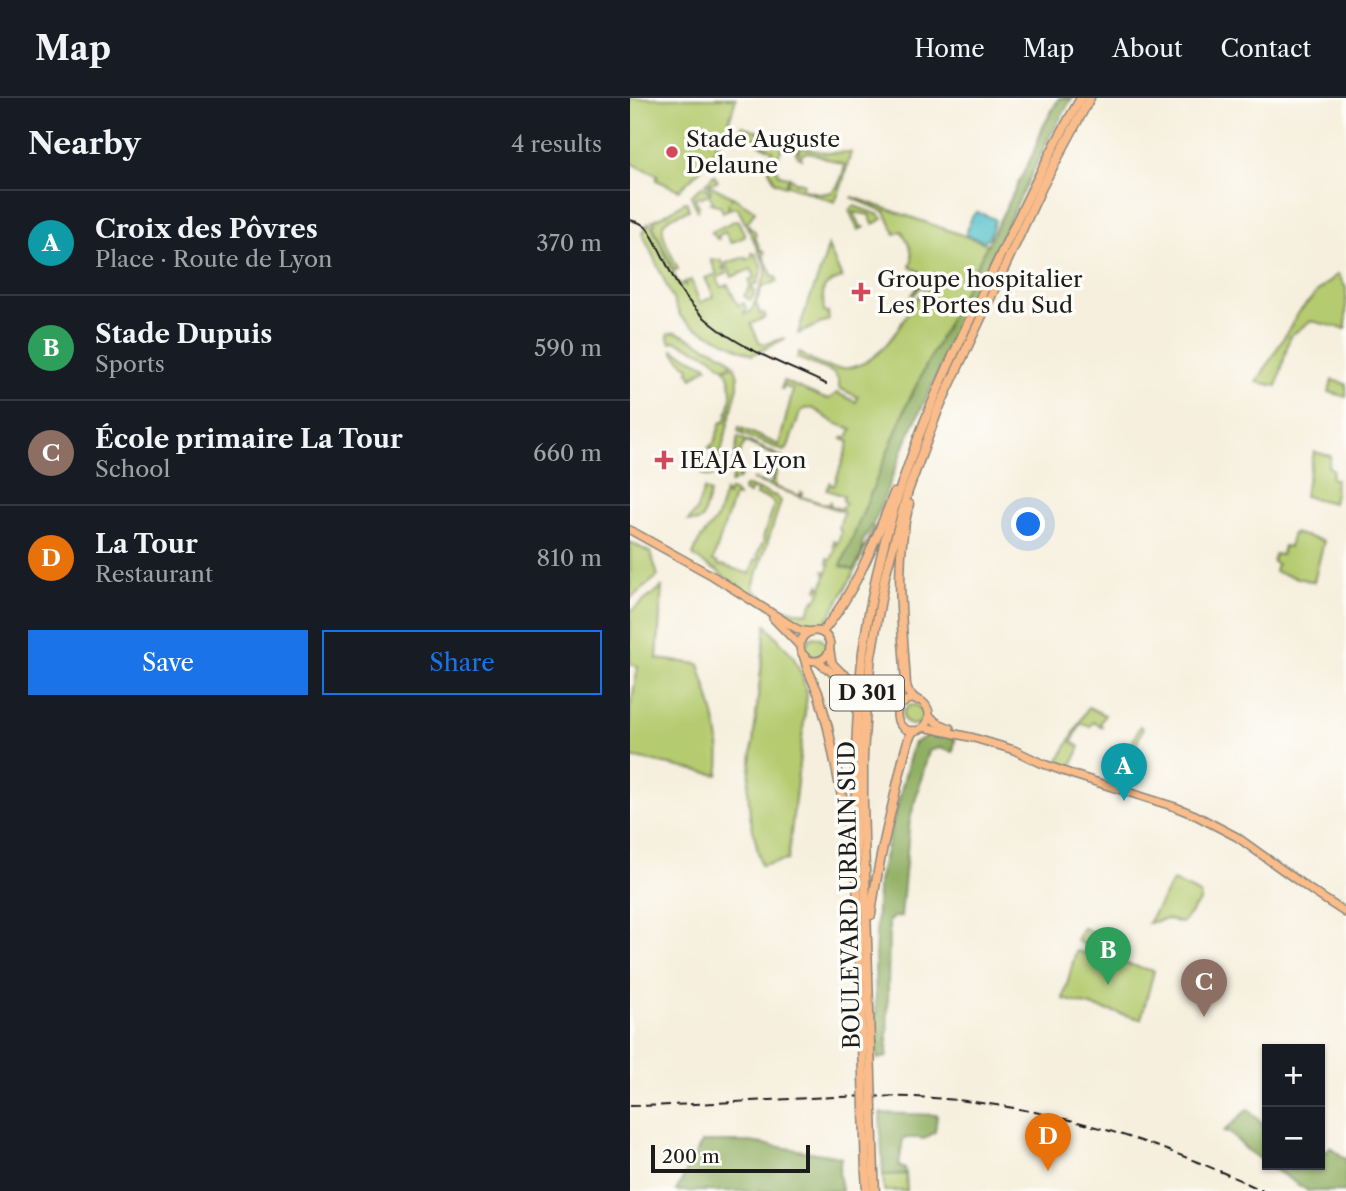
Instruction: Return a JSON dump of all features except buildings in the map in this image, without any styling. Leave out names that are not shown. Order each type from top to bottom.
[{"type":"highway","name":"BOULEVARD URBAIN SUD","points":[[867,1191],[870,1174],[857,869],[856,756],[863,652],[875,582],[898,494],[933,399],[1052,150],[1081,98]]},
{"type":"highway","name":"BOULEVARD URBAIN SUD","points":[[866,1044],[867,923],[863,757],[870,668],[885,576],[915,468],[953,374],[1042,187],[1090,98]]},
{"type":"highway","points":[[822,632],[856,578],[884,517],[904,464],[911,455]]},
{"type":"highway","points":[[915,468],[917,477],[906,518],[900,562],[906,685],[908,692],[916,700]]},
{"type":"highway","points":[[803,656],[819,695],[828,728],[851,839],[853,863],[857,869]]},
{"type":"highway","points":[[867,923],[871,915],[875,879],[905,751],[914,731]]},
{"type":"highway","name":"BOULEVARD URBAIN SUD","points":[[870,1174],[875,1191]]},
{"type":"main road","points":[[630,530],[729,586],[799,630],[822,632],[828,638],[832,663],[841,676]]},
{"type":"main road","points":[[762,608],[800,646],[807,660],[818,662],[886,702],[897,714],[903,728],[914,731],[933,727],[974,737]]},
{"type":"main road","points":[[800,646],[803,638],[810,632]]},
{"type":"main road","points":[[818,662],[830,651]]},
{"type":"main road","points":[[886,702],[904,703],[916,700],[925,705],[929,715],[943,725],[1074,775],[1195,815],[1237,837],[1346,913]]},
{"type":"main road","points":[[897,714],[904,703]]},
{"type":"main road","points":[[924,727],[929,715]]},
{"type":"green space","name":"Stade Auguste Delaune","points":[[630,98],[736,98],[715,149],[700,170],[679,190],[656,180],[658,175],[630,163]]},
{"type":"green space","points":[[1059,98],[1072,98],[1049,138],[952,339],[909,434],[876,518],[862,543],[862,553],[854,570],[841,566],[908,402]]},
{"type":"green space","points":[[742,126],[785,141],[776,165],[779,175],[789,177],[785,186],[775,182],[767,166],[773,151],[744,132],[739,134]]},
{"type":"green space","points":[[799,146],[798,154],[801,147],[826,153],[851,152],[835,202],[787,185],[790,177],[796,183],[804,184],[802,189],[827,193],[836,188],[842,175],[845,165],[807,152],[801,155],[802,159],[796,153],[796,147]]},
{"type":"green space","points":[[714,175],[718,181],[710,185],[732,197],[731,200],[733,197],[755,211],[746,225],[737,207],[729,209],[729,202],[728,210],[723,212],[720,206],[711,203],[713,202],[709,194],[695,198],[699,206],[698,212],[691,196],[702,186],[711,192],[705,184]]},
{"type":"green space","points":[[853,197],[988,244],[908,402],[841,565],[854,569],[876,527],[833,611],[825,622],[810,626],[795,624],[693,555],[699,541],[717,518],[725,492],[727,496],[730,490],[733,491],[738,497],[734,496],[713,561],[718,565],[750,574],[755,559],[758,560],[757,555],[774,505],[768,498],[756,495],[757,490],[751,488],[749,494],[743,491],[744,486],[748,486],[776,496],[781,501],[754,590],[780,606],[808,612],[820,593],[817,589],[819,585],[822,589],[826,575],[824,571],[827,572],[830,564],[827,563],[828,558],[831,560],[835,550],[834,541],[837,545],[844,512],[753,480],[770,485],[778,457],[746,442],[732,471],[742,475],[731,483],[731,474],[738,437],[782,457],[775,487],[800,496],[801,492],[802,497],[828,505],[830,502],[831,506],[841,509],[846,503],[843,501],[844,496],[827,490],[830,483],[834,486],[849,442],[842,439],[848,437],[852,429],[808,408],[800,413],[784,451],[738,431],[739,427],[779,445],[793,390],[784,386],[781,389],[784,381],[823,398],[829,399],[837,393],[856,402],[858,397],[839,388],[839,381],[834,373],[797,358],[799,352],[815,362],[833,368],[849,368],[863,363],[875,356],[895,333],[919,295],[925,296],[928,292],[928,288],[924,289],[922,285],[912,295],[920,283],[916,280],[920,272],[910,267],[912,253],[902,231],[895,234],[885,212]]},
{"type":"green space","points":[[685,202],[689,210],[669,218],[663,227],[665,239],[678,269],[674,271],[653,228],[678,283],[685,286],[685,282],[691,280],[700,303],[714,296],[705,278],[717,274],[711,260],[721,260],[725,267],[721,269],[725,269],[727,273],[717,278],[721,287],[728,285],[738,306],[744,303],[747,310],[744,314],[751,312],[766,267],[747,226],[749,225],[756,234],[754,235],[761,251],[765,253],[763,255],[777,281],[761,288],[756,303],[760,314],[764,313],[766,317],[751,324],[759,342],[766,344],[785,339],[752,355],[692,326],[681,317],[642,232],[648,223],[654,226],[652,221]]},
{"type":"green space","points":[[854,206],[880,215],[883,219],[873,224],[869,215],[854,212],[861,227],[865,227],[858,230],[849,210]]},
{"type":"green space","points":[[736,220],[744,237],[731,243],[725,232],[717,239],[711,232]]},
{"type":"green space","points":[[828,246],[842,278],[829,283],[824,289],[824,312],[828,312],[829,320],[798,334],[821,268]]},
{"type":"green space","points":[[752,253],[756,254],[762,269],[757,285],[754,284],[752,289],[755,291],[750,300],[744,296],[750,287],[749,280],[755,277],[751,269],[732,277],[726,263],[745,257],[747,260],[752,257]]},
{"type":"green space","points":[[1338,274],[1346,288],[1346,329],[1311,321],[1290,336],[1277,386],[1257,382],[1299,312]]},
{"type":"green space","points":[[676,332],[726,356],[732,363],[724,368],[710,356],[675,341],[671,343],[668,334]]},
{"type":"green space","points":[[673,350],[707,367],[692,378],[689,367],[684,365]]},
{"type":"green space","points":[[734,365],[738,386],[715,475],[710,477],[703,475],[701,470],[706,469],[712,449],[708,449],[714,443],[721,422],[725,422],[731,389],[725,369]]},
{"type":"green space","points":[[1332,380],[1346,384],[1346,397],[1329,392]]},
{"type":"green space","points":[[1314,452],[1331,456],[1328,467],[1333,469],[1331,478],[1336,480],[1333,503],[1304,496]]},
{"type":"green space","points":[[704,489],[710,493],[702,519],[698,522],[688,521],[696,511]]},
{"type":"green space","points":[[1293,533],[1324,541],[1314,582],[1275,572],[1275,554],[1281,555],[1284,546],[1289,547]]},
{"type":"green space","points":[[630,542],[651,553],[658,576],[630,599]]},
{"type":"green space","points":[[662,587],[657,659],[699,664],[718,733],[718,775],[630,757],[630,709],[638,667],[630,664],[630,612]]},
{"type":"green space","points":[[766,625],[793,656],[807,695],[788,860],[761,865],[750,816],[748,789]]},
{"type":"green space","points":[[816,637],[823,640],[826,647],[823,654],[816,657],[809,654],[806,647],[809,640]]},
{"type":"green space","points":[[913,705],[920,708],[923,715],[920,722],[913,725],[906,722],[903,715],[906,708]]},
{"type":"green space","points":[[1088,707],[1105,715],[1100,724],[1103,727],[1093,722],[1090,727],[1081,723],[1072,742],[1080,747],[1071,767],[1058,762]]},
{"type":"green space","points":[[1140,726],[1143,729],[1122,778],[1112,781],[1118,771],[1117,764],[1124,763],[1122,758]]},
{"type":"green space","points":[[933,733],[955,740],[953,752],[939,748],[929,751],[910,819],[901,917],[894,917],[889,921],[887,1057],[877,1059],[875,963],[878,882],[912,748],[914,743]]},
{"type":"green space","points":[[1173,881],[1200,894],[1201,900],[1182,923],[1167,919],[1148,923]]},
{"type":"green space","points":[[1083,927],[1104,939],[1097,952],[1076,940]]},
{"type":"green space","points":[[1076,951],[1154,971],[1141,1019],[1063,999]]},
{"type":"green space","points":[[1248,1109],[1262,1124],[1262,1161],[1230,1133],[1223,1132]]},
{"type":"green space","points":[[880,1113],[937,1115],[935,1132],[924,1139],[903,1138],[899,1166],[905,1169],[906,1174],[883,1175]]},
{"type":"green space","points":[[702,1142],[750,1142],[841,1157],[839,1173],[842,1191],[676,1191]]},
{"type":"green space","points":[[1330,1147],[1346,1159],[1346,1191],[1308,1191],[1276,1170],[1325,1170],[1325,1153]]},
{"type":"green space","points":[[906,1174],[907,1191],[884,1191],[883,1175]]},
{"type":"water","points":[[977,212],[995,220],[989,237],[984,241],[966,234],[972,216]]},
{"type":"tram line","points":[[630,220],[647,228],[684,295],[714,325],[749,348],[826,384]]},
{"type":"railway","points":[[630,1106],[857,1097],[933,1098],[976,1102],[1061,1118],[1102,1129],[1184,1156],[1263,1191]]},
{"type":"place","name":"Stade Auguste Delaune","points":[[672,152]]},
{"type":"place","name":"Groupe hospitalier Les Portes du Sud","points":[[861,292]]},
{"type":"place","name":"IEAJA Lyon","points":[[664,460]]},
{"type":"place","name":"Croix des Pôvres","points":[[1124,801]]},
{"type":"place","name":"Stade Dupuis","points":[[1108,985]]},
{"type":"place","name":"École primaire La Tour","points":[[1204,1017]]},
{"type":"place","name":"La Tour","points":[[1048,1171]]}]
